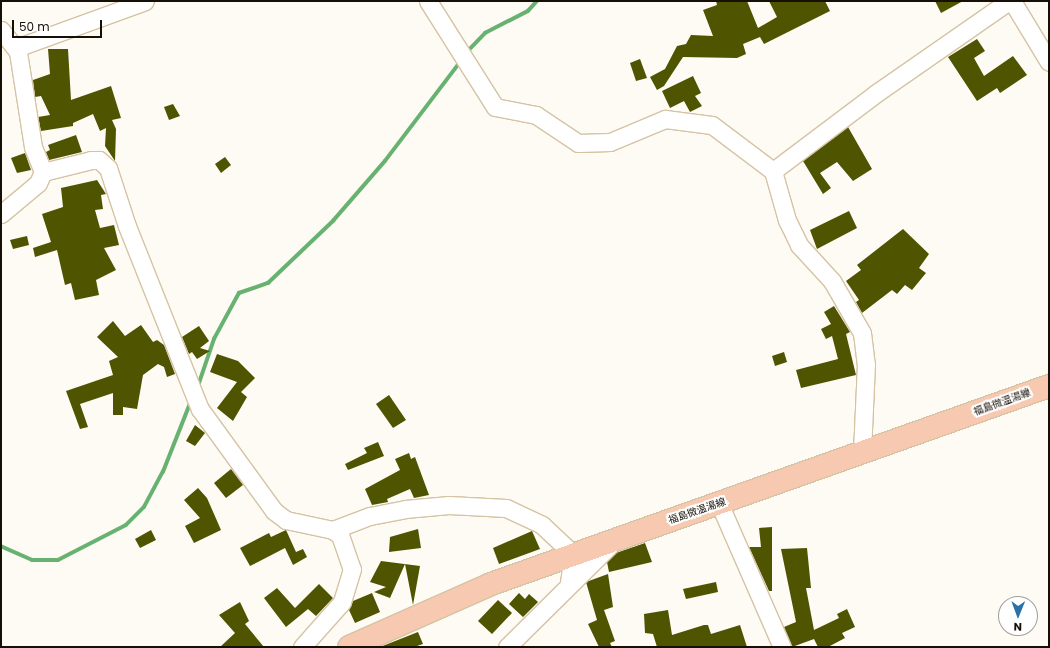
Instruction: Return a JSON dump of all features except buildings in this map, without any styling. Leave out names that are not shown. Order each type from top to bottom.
[{"type":"main road","name":"福島微温湯線","points":[[349,647],[470,593],[573,554],[1049,386]]},
{"type":"street","points":[[16,48],[145,1]]},
{"type":"street","points":[[428,1],[495,107],[536,115],[578,143],[610,142],[665,119],[712,125],[773,171],[787,220],[799,245],[832,281],[862,333],[866,364],[862,453]]},
{"type":"street","points":[[773,171],[875,94],[1008,1]]},
{"type":"street","points":[[1012,1],[1049,62]]},
{"type":"street","points":[[1,30],[16,48],[33,147],[43,172],[38,183],[1,214]]},
{"type":"street","points":[[43,172],[91,160],[104,162],[200,409],[274,511],[304,526],[333,530],[340,535],[351,559],[349,579],[342,602],[302,647]]},
{"type":"street","points":[[719,503],[782,647]]},
{"type":"street","points":[[333,530],[370,516],[404,509],[483,505],[506,508],[526,516],[558,538],[573,554],[569,582]]},
{"type":"street","points":[[507,647],[569,582],[598,560],[616,539]]},
{"type":"waterway","points":[[466,53],[485,33],[528,11],[537,1]]},
{"type":"waterway","points":[[198,386],[214,339],[239,293],[268,283],[333,221],[385,161],[461,61]]},
{"type":"waterway","points":[[1,546],[32,560],[58,560],[126,525],[144,507],[163,472],[191,401]]}]
